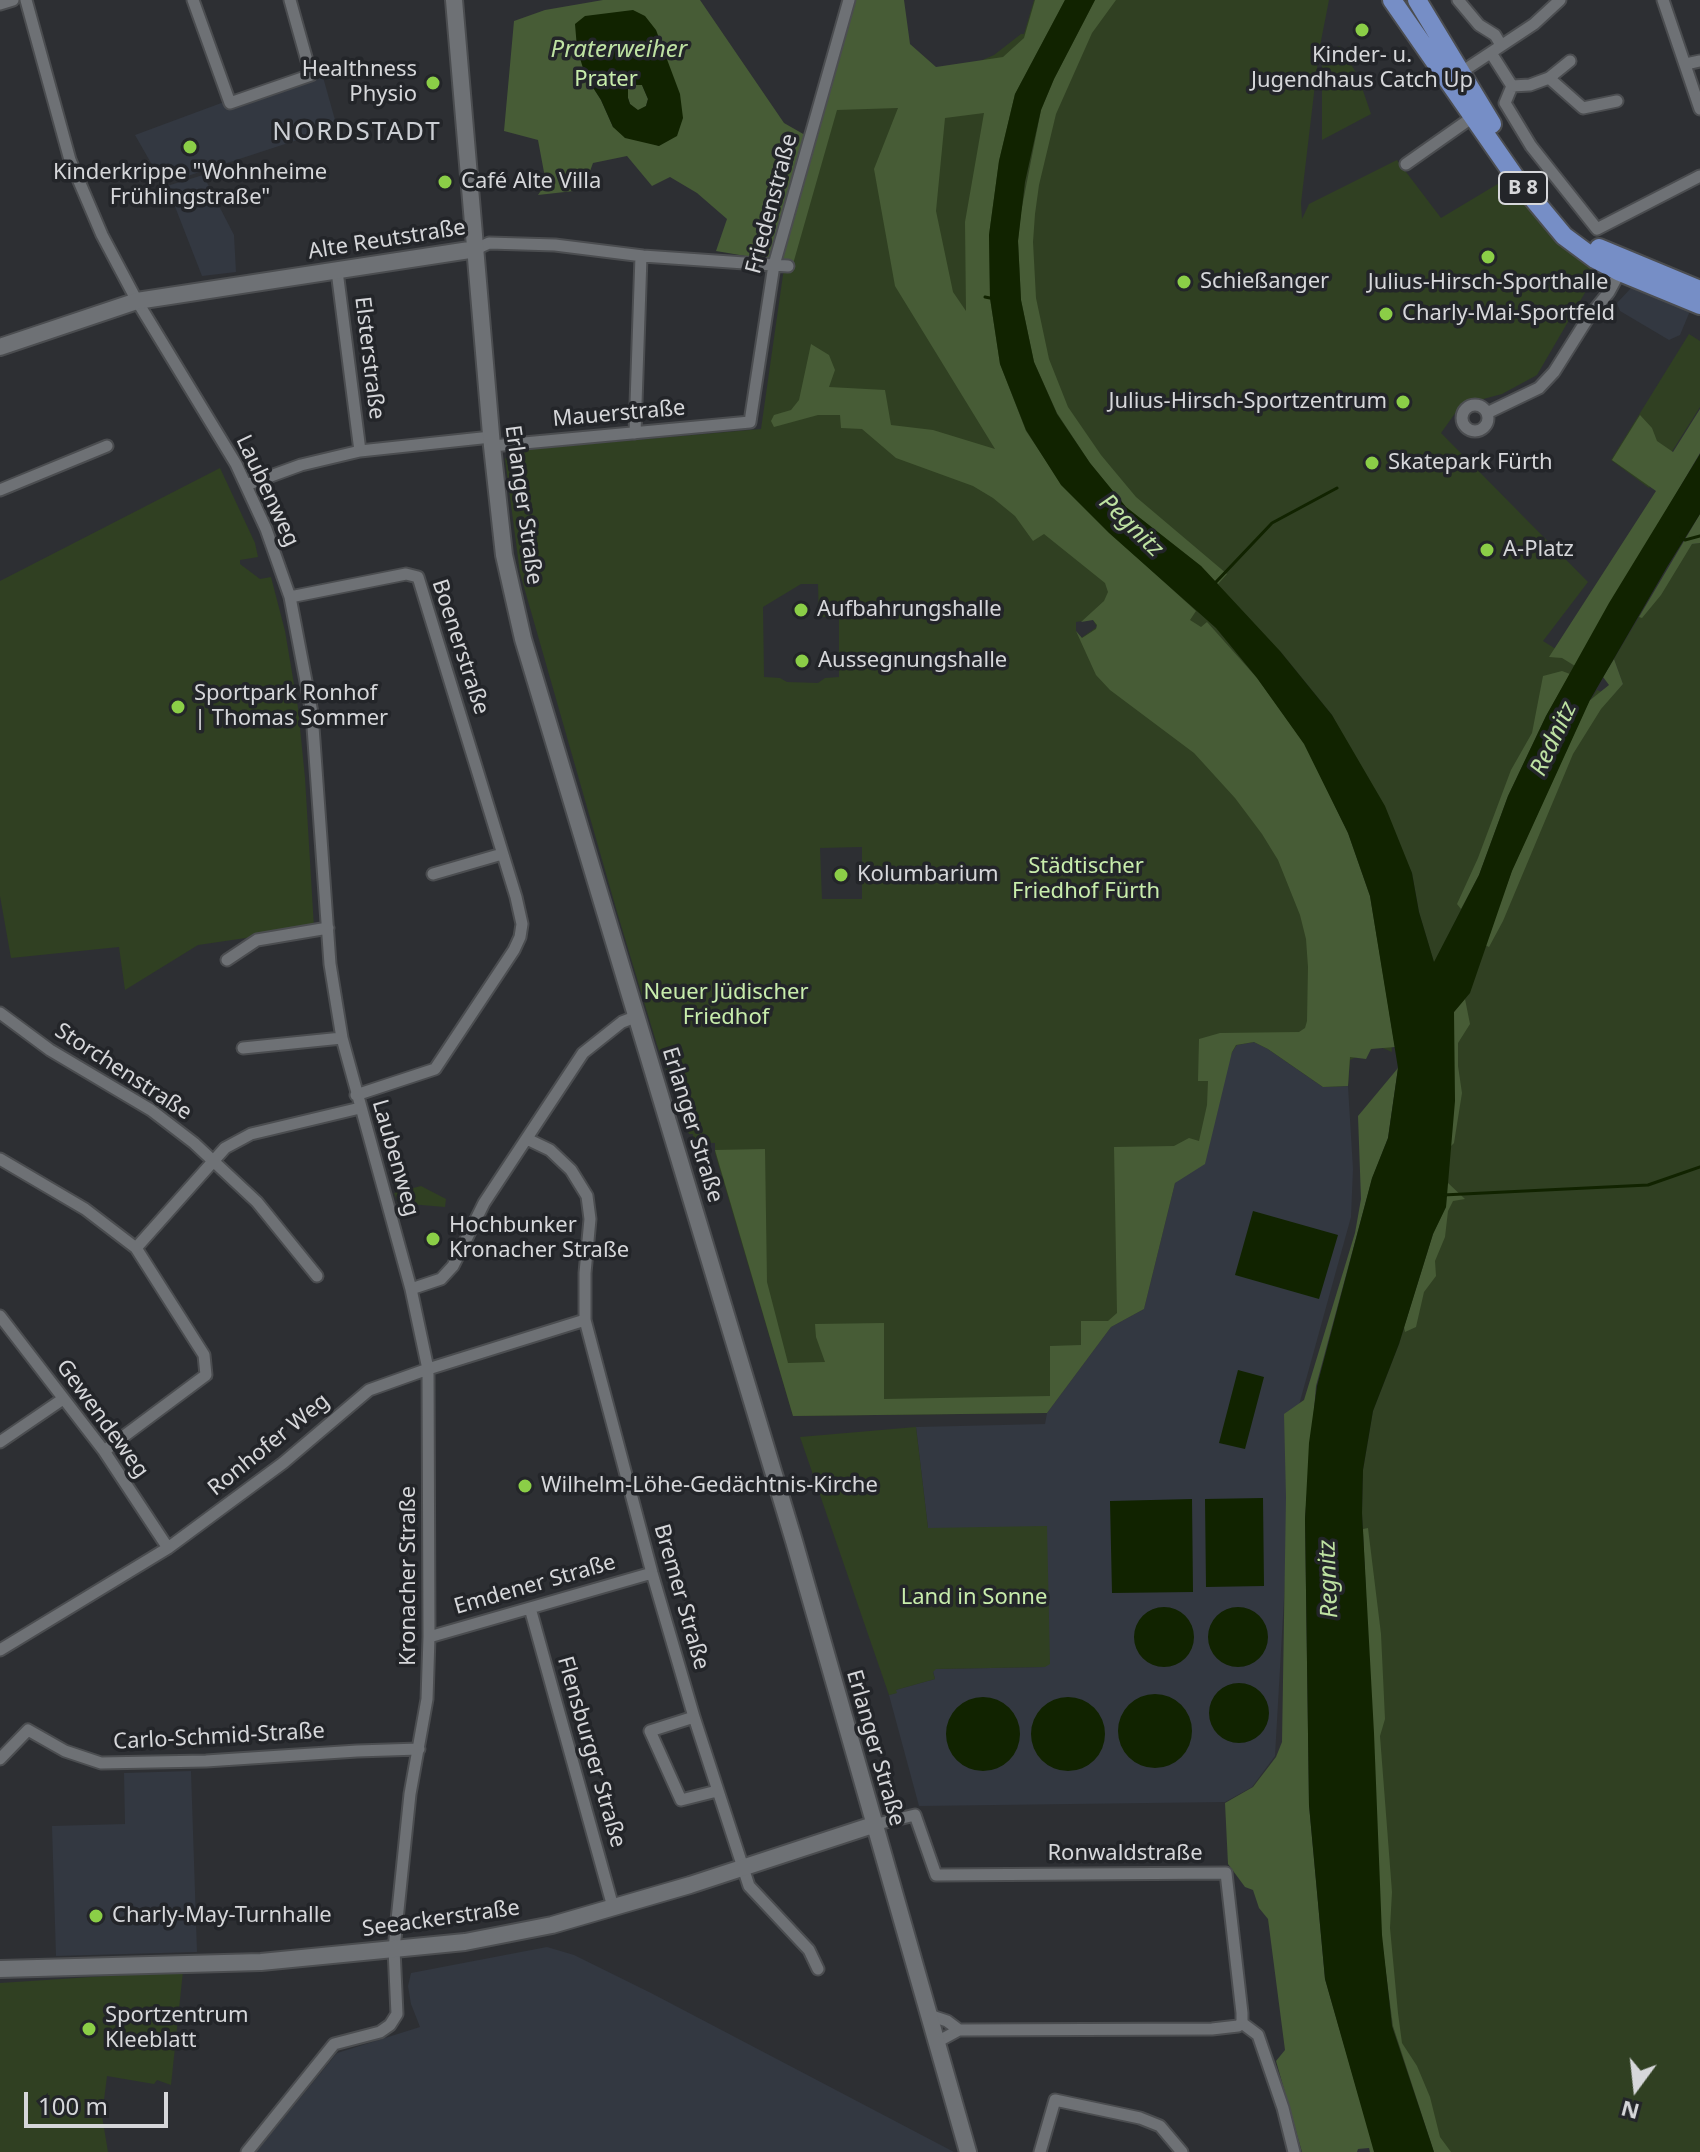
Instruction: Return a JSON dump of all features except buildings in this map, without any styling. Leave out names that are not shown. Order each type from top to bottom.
[{"type":"main road","name":"Erlanger Straße","points":[[454,0],[491,441],[504,555],[523,639],[794,1541],[968,2152]]},
{"type":"main road","name":"B 8","points":[[1392,0],[1455,77]]},
{"type":"main road","name":"B 8","points":[[1417,0],[1455,77],[1548,219],[1584,252],[1698,293]]},
{"type":"main road","name":"Alte Reutstraße","points":[[0,347],[137,301],[476,249]]},
{"type":"main road","name":"Seeackerstraße","points":[[0,1969],[261,1962],[448,1945],[552,1925],[743,1869],[873,1825]]},
{"type":"street","points":[[0,4],[13,0]]},
{"type":"street","name":"Laubenweg","points":[[26,0],[70,160],[102,235],[137,301],[246,485],[268,534],[290,597],[312,713],[330,964],[342,1038],[411,1289]]},
{"type":"street","points":[[193,0],[230,103],[311,75],[290,0]]},
{"type":"street","name":"Friedenstraße","points":[[750,422],[774,265],[849,0]]},
{"type":"street","points":[[1458,0],[1479,25],[1495,35],[1496,49],[1512,86],[1505,103],[1531,146],[1597,229],[1700,176]]},
{"type":"street","points":[[1455,77],[1534,24],[1560,0]]},
{"type":"street","points":[[1663,0],[1700,109]]},
{"type":"street","points":[[1512,86],[1530,85],[1549,78],[1570,61]]},
{"type":"street","points":[[1686,64],[1700,61]]},
{"type":"street","points":[[1549,78],[1583,108],[1617,101]]},
{"type":"street","points":[[1406,164],[1478,113]]},
{"type":"street","name":"Alte Reutstraße","points":[[476,249],[489,243],[555,245],[641,256],[788,266]]},
{"type":"street","points":[[635,433],[641,256]]},
{"type":"street","points":[[1487,413],[1539,388],[1554,372],[1588,318],[1609,292],[1622,266]]},
{"type":"street","name":"Elsterstraße","points":[[337,271],[360,451]]},
{"type":"street","name":"Mauerstraße","points":[[246,485],[301,465],[360,451],[635,433],[750,422]]},
{"type":"street","points":[[0,490],[107,446]]},
{"type":"street","name":"Boenerstraße","points":[[290,597],[406,574],[418,577],[522,924],[514,950],[435,1069],[356,1095]]},
{"type":"street","points":[[433,874],[502,854]]},
{"type":"street","points":[[227,960],[257,940],[328,928]]},
{"type":"street","name":"Storchenstraße","points":[[0,1013],[50,1050],[151,1110],[213,1161],[257,1202],[317,1276]]},
{"type":"street","points":[[411,1289],[441,1279],[453,1266],[474,1220],[583,1053],[622,1022],[635,1017]]},
{"type":"street","points":[[243,1048],[342,1038]]},
{"type":"street","points":[[136,1248],[225,1148],[251,1134],[360,1108]]},
{"type":"street","name":"Bremer Straße","points":[[527,1139],[550,1150],[571,1170],[587,1196],[590,1219],[585,1320],[694,1717],[749,1886],[809,1950],[818,1969]]},
{"type":"street","points":[[0,1159],[85,1209],[136,1248],[204,1355],[206,1375],[104,1451]]},
{"type":"street","name":"Kronacher Straße","points":[[247,2152],[334,2044],[380,2032],[390,2025],[397,2014],[394,1949],[410,1794],[427,1699],[429,1637],[428,1369],[411,1289]]},
{"type":"street","name":"Gewendeweg","points":[[0,1316],[104,1451],[168,1548]]},
{"type":"street","name":"Ronhofer Weg","points":[[0,1650],[168,1548],[283,1463],[369,1390],[585,1320]]},
{"type":"street","points":[[0,1442],[63,1399]]},
{"type":"street","name":"Emdener Straße","points":[[429,1637],[652,1573]]},
{"type":"street","name":"Flensburger Straße","points":[[530,1608],[613,1907]]},
{"type":"street","points":[[694,1717],[650,1731],[681,1800],[717,1791]]},
{"type":"street","name":"Carlo-Schmid-Straße","points":[[0,1759],[28,1730],[65,1751],[101,1763],[206,1761],[419,1749]]},
{"type":"street","name":"Ronwaldstraße","points":[[873,1825],[915,1815],[936,1875],[1226,1873],[1242,2023]]},
{"type":"street","points":[[929,2015],[947,2021],[959,2030]]},
{"type":"street","points":[[937,2042],[959,2030],[1234,2029],[1242,2023],[1258,2035],[1283,2108],[1294,2152]]},
{"type":"street","points":[[1040,2152],[1055,2100],[1160,2126],[1182,2152]]},
{"type":"shaded area","points":[[603,0],[700,0],[784,123],[805,135],[848,0],[904,0],[910,44],[936,67],[1003,57],[1024,38],[1035,0],[1065,0],[1015,94],[999,161],[989,235],[990,298],[1000,364],[1026,431],[1062,485],[1196,611],[1190,620],[1201,627],[1207,622],[1257,678],[1305,744],[1348,833],[1370,896],[1395,1047],[1371,1049],[1366,1059],[1350,1057],[1348,1086],[1323,1087],[1254,1042],[1236,1045],[1205,1164],[1175,1183],[1144,1309],[1111,1327],[1047,1413],[793,1416],[715,1150],[765,1149],[767,1282],[788,1363],[825,1362],[815,1324],[884,1323],[884,1399],[1050,1396],[1050,1346],[1081,1345],[1081,1321],[1108,1321],[1117,1313],[1114,1147],[1174,1146],[1189,1138],[1199,1141],[1207,1105],[1208,1081],[1198,1081],[1199,1039],[1220,1033],[1299,1032],[1305,1028],[1308,967],[1300,915],[1278,860],[1235,798],[1194,753],[1110,690],[1096,675],[1076,631],[1082,638],[1096,629],[1093,620],[1081,622],[1104,601],[1108,592],[1105,583],[1044,534],[1033,541],[1015,516],[993,498],[973,486],[896,458],[862,429],[841,428],[840,415],[818,415],[774,427],[771,421],[774,415],[791,410],[799,400],[811,344],[829,355],[835,370],[829,387],[885,390],[891,425],[933,430],[995,449],[895,286],[874,169],[898,108],[837,110],[793,264],[716,251],[727,219],[697,193],[670,177],[652,186],[627,156],[593,163],[583,190],[538,195],[546,183],[538,140],[504,131],[514,21],[545,10]],"holes":[[[656,30],[659,146],[613,127],[585,75]],[[984,113],[965,222],[966,311],[953,292],[936,211],[945,118]]]},
{"type":"shaded area","points":[[1095,0],[1116,0],[1092,33],[1056,114],[1035,214],[1036,298],[1049,359],[1068,407],[1101,455],[1136,497],[1227,574],[1218,584],[1201,566],[1126,507],[1090,463],[1057,413],[1034,362],[1021,300],[1018,241],[1021,212],[1041,110]]},
{"type":"shaded area","points":[[323,77],[337,127],[163,184],[135,135],[224,102],[227,109]]},
{"type":"shaded area","points":[[642,85],[648,99],[646,106],[638,111],[628,98],[627,89]]},
{"type":"shaded area","points":[[203,175],[234,235],[236,272],[202,276],[167,186]]},
{"type":"shaded area","points":[[1631,288],[1690,311],[1680,335],[1669,340],[1620,311],[1617,303]]},
{"type":"shaded area","points":[[1700,409],[1700,453],[1575,666],[1562,658],[1549,657],[1656,491],[1612,460],[1640,415],[1652,428],[1657,441],[1673,452]]},
{"type":"shaded area","points":[[1700,514],[1700,543],[1692,544],[1661,595],[1642,618],[1639,617]]},
{"type":"shaded area","points":[[1614,659],[1623,684],[1601,709],[1573,754],[1503,921],[1489,947],[1485,945],[1512,870],[1589,701],[1609,685],[1603,677]]},
{"type":"shaded area","points":[[1562,671],[1570,674],[1508,796],[1479,875],[1461,909],[1457,904],[1511,770],[1532,733],[1543,676]]},
{"type":"shaded area","points":[[1465,999],[1470,1024],[1458,1043],[1462,1093],[1454,1143],[1448,1149],[1454,1012]]},
{"type":"shaded area","points":[[1254,1042],[1323,1087],[1348,1086],[1353,1169],[1351,1217],[1294,1423],[1275,1756],[1252,1787],[1225,1802],[919,1806],[889,1695],[896,1693],[895,1690],[935,1679],[935,1669],[1045,1667],[928,1528],[916,1427],[1045,1424],[1047,1413],[1111,1327],[1144,1309],[1175,1183],[1232,1052],[1236,1045]]},
{"type":"shaded area","points":[[1398,1068],[1388,1138],[1372,1179],[1316,1386],[1305,1518],[1309,1805],[1325,1979],[1375,2152],[1370,2152],[1369,2148],[1358,2149],[1357,2152],[1302,2152],[1276,2061],[1285,2050],[1268,1919],[1259,1908],[1253,1890],[1245,1887],[1228,1864],[1225,1803],[1253,1787],[1276,1757],[1282,1742],[1286,1497],[1284,1414],[1304,1400],[1355,1233],[1361,1199],[1358,1116]]},
{"type":"shaded area","points":[[1447,1182],[1465,1199],[1453,1201],[1448,1211],[1445,1237],[1435,1261],[1436,1276],[1424,1292],[1416,1327],[1405,1332],[1433,1234],[1446,1207]]},
{"type":"shaded area","points":[[1368,1528],[1381,1634],[1385,1719],[1380,1736],[1392,1892],[1390,1928],[1398,2013],[1402,2043],[1417,2066],[1430,2097],[1440,2137],[1451,2152],[1434,2152],[1393,2026],[1381,1936],[1363,1529]]},
{"type":"shaded area","points":[[191,1771],[197,1952],[56,1956],[52,1826],[125,1824],[124,1773]]},
{"type":"shaded area","points":[[547,1947],[574,1955],[651,1993],[954,2152],[256,2152],[337,2053],[420,2027],[408,1986],[411,1973]]},
{"type":"green space","points":[[1034,0],[1329,0],[1319,51],[1301,203],[1302,219],[1309,204],[1397,160],[1441,218],[1506,179],[1547,231],[1597,272],[1537,375],[1502,394],[1461,405],[1441,433],[1588,582],[1543,641],[1577,662],[1546,716],[1508,796],[1479,875],[1434,963],[1419,912],[1412,873],[1332,715],[1280,651],[1304,744],[1348,833],[1370,896],[1389,1006],[1392,1052],[1378,1046],[1350,1060],[1348,1086],[1323,1087],[1254,1042],[1237,1045],[1232,1052],[1202,1148],[1118,1150],[1121,1314],[1082,1345],[1047,1413],[793,1416],[715,1153],[715,1143],[693,1142],[693,1134],[689,1134],[657,1045],[520,573],[505,459],[511,451],[761,429],[785,261],[829,110],[909,92],[994,55],[1024,34]],"holes":[[[801,584],[818,584],[819,617],[839,617],[839,677],[825,678],[818,683],[787,682],[780,678],[764,677],[763,607]],[[1093,620],[1097,627],[1081,638],[1076,631],[1076,622]],[[862,847],[862,899],[822,899],[820,848]]]},
{"type":"green space","points":[[1340,46],[1358,76],[1371,114],[1322,140],[1322,51]]},
{"type":"green space","points":[[1689,334],[1700,341],[1700,407],[1649,488],[1611,460]]},
{"type":"green space","points":[[220,468],[255,543],[258,557],[240,560],[240,564],[260,579],[271,577],[285,631],[298,708],[305,778],[314,928],[198,945],[125,990],[119,947],[11,958],[0,896],[0,581]]},
{"type":"green space","points":[[1700,543],[1700,2152],[1434,2152],[1392,2026],[1382,1935],[1362,1513],[1363,1470],[1373,1411],[1399,1344],[1433,1234],[1454,1012],[1542,800],[1590,701],[1597,690],[1612,696],[1623,684],[1614,659],[1639,617],[1692,544]]},
{"type":"green space","points":[[421,1186],[446,1199],[445,1207],[398,1203],[394,1193]]},
{"type":"green space","name":"Land in Sonne","points":[[916,1427],[928,1528],[1047,1526],[1050,1664],[1045,1667],[936,1669],[933,1672],[935,1679],[896,1690],[897,1693],[889,1695],[800,1437]]},
{"type":"green space","name":"Sportzentrum Kleeblatt","points":[[183,1971],[171,2085],[157,2080],[154,2084],[107,2076],[102,2116],[108,2152],[0,2152],[0,1983]]},
{"type":"water","points":[[1065,0],[1095,0],[1041,110],[1025,182],[1018,241],[1021,300],[1034,362],[1057,414],[1090,463],[1126,507],[1201,566],[1280,651],[1332,715],[1385,806],[1412,873],[1419,912],[1434,962],[1479,875],[1508,796],[1546,716],[1609,603],[1700,454],[1700,514],[1590,700],[1512,871],[1470,993],[1454,1012],[1455,1101],[1446,1207],[1433,1234],[1399,1344],[1373,1411],[1363,1470],[1362,1513],[1382,1935],[1392,2026],[1434,2152],[1374,2152],[1325,1979],[1309,1805],[1305,1519],[1309,1443],[1317,1386],[1372,1178],[1388,1138],[1398,1068],[1370,896],[1348,833],[1304,744],[1257,678],[1216,628],[1109,533],[1061,485],[1026,430],[1000,364],[990,298],[989,235],[999,161],[1015,94]]},
{"type":"water","name":"Praterweiher","points":[[633,10],[645,16],[656,30],[680,94],[683,118],[677,136],[659,146],[625,138],[613,127],[585,75],[577,48],[575,24],[585,16]],"holes":[[[642,85],[648,99],[646,106],[638,110],[630,104],[628,89]]]},
{"type":"water","points":[[1253,1211],[1338,1235],[1319,1299],[1235,1275]]},
{"type":"water","points":[[1238,1370],[1264,1377],[1245,1449],[1219,1443]]},
{"type":"water","points":[[1263,1498],[1264,1586],[1206,1587],[1205,1499]]},
{"type":"water","points":[[1192,1499],[1193,1592],[1112,1593],[1110,1501]]},
{"type":"water","points":[[1164,1607],[1185,1616],[1194,1637],[1185,1658],[1164,1667],[1143,1658],[1134,1637],[1143,1616]]},
{"type":"water","points":[[1238,1607],[1259,1616],[1268,1637],[1259,1658],[1238,1667],[1217,1658],[1208,1637],[1217,1616]]},
{"type":"water","points":[[1239,1683],[1260,1692],[1269,1713],[1260,1734],[1239,1743],[1218,1734],[1209,1713],[1218,1692]]},
{"type":"water","points":[[1155,1694],[1176,1700],[1186,1710],[1192,1731],[1186,1752],[1176,1762],[1155,1768],[1134,1762],[1124,1752],[1118,1731],[1124,1710],[1134,1700]]},
{"type":"water","points":[[983,1697],[1004,1703],[1014,1713],[1020,1734],[1014,1755],[1004,1765],[983,1771],[962,1765],[952,1755],[946,1734],[952,1713],[962,1703]]},
{"type":"water","points":[[1068,1697],[1089,1703],[1099,1713],[1105,1734],[1099,1755],[1089,1765],[1068,1771],[1047,1765],[1037,1755],[1031,1734],[1037,1713],[1047,1703]]},
{"type":"waterway","points":[[985,297],[990,298]]},
{"type":"waterway","points":[[1216,582],[1272,523],[1337,488]]},
{"type":"waterway","points":[[1681,537],[1685,540],[1700,536]]},
{"type":"waterway","points":[[1443,1195],[1648,1185],[1700,1167]]},
{"type":"place","name":"Kinder- u. Jugendhaus Catch Up","points":[[1362,30]]},
{"type":"place","name":"Healthness Physio","points":[[433,83]]},
{"type":"place","name":"Kinderkrippe \"Wohnheime Frühlingstraße\"","points":[[190,147]]},
{"type":"place","name":"Café Alte Villa","points":[[445,182]]},
{"type":"place","name":"Julius-Hirsch-Sporthalle","points":[[1488,257]]},
{"type":"place","name":"Schießanger","points":[[1184,282]]},
{"type":"place","name":"Charly-Mai-Sportfeld","points":[[1386,314]]},
{"type":"place","name":"Julius-Hirsch-Sportzentrum","points":[[1403,402]]},
{"type":"place","name":"Skatepark Fürth","points":[[1372,463]]},
{"type":"place","name":"A-Platz","points":[[1487,550]]},
{"type":"place","name":"Aufbahrungshalle","points":[[801,610]]},
{"type":"place","name":"Aussegnungshalle","points":[[802,661]]},
{"type":"place","name":"Sportpark Ronhof | Thomas Sommer","points":[[178,707]]},
{"type":"place","name":"Kolumbarium","points":[[841,875]]},
{"type":"place","name":"Hochbunker Kronacher Straße","points":[[433,1239]]},
{"type":"place","name":"Wilhelm-Löhe-Gedächtnis-Kirche","points":[[525,1486]]},
{"type":"place","name":"Charly-May-Turnhalle","points":[[96,1916]]},
{"type":"place","name":"Sportzentrum Kleeblatt","points":[[89,2029]]},
{"type":"district","name":"NORDSTADT","points":[[357,133]]},
{"type":"park label","name":"Prater","points":[[606,80]]},
{"type":"park label","name":"Städtischer Friedhof Fürth","points":[[1086,880]]},
{"type":"park label","name":"Neuer Jüdischer Friedhof","points":[[726,1006]]},
{"type":"water label","name":"Pegnitz","points":[[1131,526]]},
{"type":"water label","name":"Rednitz","points":[[1554,739]]},
{"type":"water label","name":"Regnitz","points":[[1329,1579]]}]
